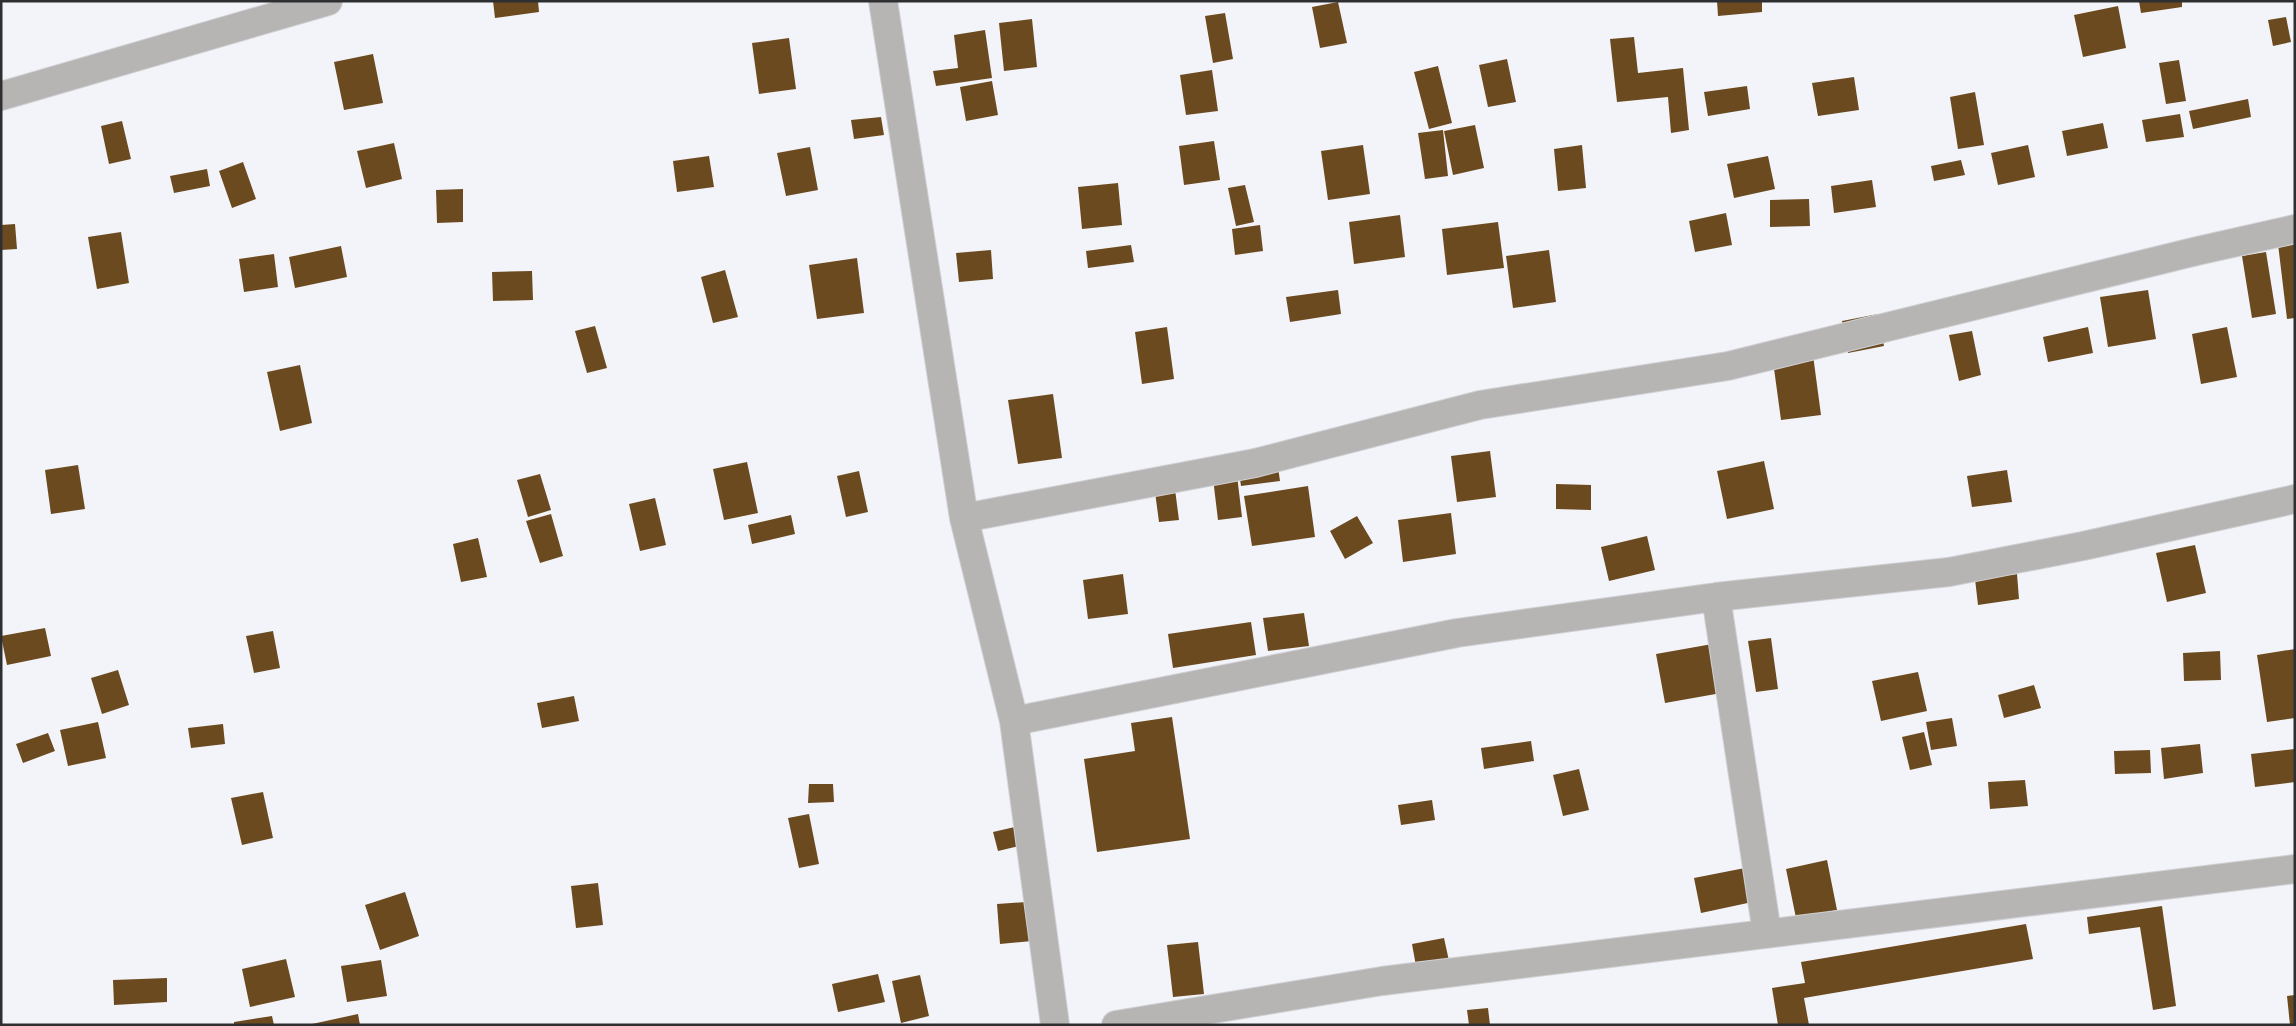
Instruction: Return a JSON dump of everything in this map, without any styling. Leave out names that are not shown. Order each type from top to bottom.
[{"type":"street","points":[[1,96],[328,1]]},
{"type":"street","points":[[883,1],[964,518],[1014,721],[1056,1025]]},
{"type":"street","points":[[964,518],[1255,464],[1480,405],[1728,366],[2188,253],[2295,230]]},
{"type":"street","points":[[1014,721],[1457,633],[1716,597],[1949,572],[2083,546],[2295,499]]},
{"type":"street","points":[[1716,597],[1767,933]]},
{"type":"street","points":[[1116,1025],[1382,981],[2295,869]]},
{"type":"building","points":[[493,1],[538,1],[539,12],[495,18]]},
{"type":"building","points":[[1717,1],[1762,1],[1762,12],[1718,16]]},
{"type":"building","points":[[2139,1],[2182,1],[2182,7],[2141,13]]},
{"type":"building","points":[[1338,2],[1347,43],[1320,48],[1312,7]]},
{"type":"building","points":[[2118,6],[2126,48],[2083,57],[2074,15]]},
{"type":"building","points":[[1225,13],[1233,59],[1213,63],[1205,16]]},
{"type":"building","points":[[2286,17],[2291,42],[2273,46],[2268,20]]},
{"type":"building","points":[[1032,19],[1037,67],[1004,71],[999,23]]},
{"type":"building","points":[[985,30],[992,78],[936,86],[933,71],[958,68],[954,35]]},
{"type":"building","points":[[1634,37],[1638,73],[1683,68],[1689,130],[1671,133],[1668,97],[1617,102],[1610,39]]},
{"type":"building","points":[[789,38],[796,89],[759,94],[752,43]]},
{"type":"building","points":[[373,54],[383,103],[344,110],[334,62]]},
{"type":"building","points":[[1507,59],[1516,102],[1488,107],[1479,65]]},
{"type":"building","points":[[2179,60],[2186,101],[2166,104],[2159,63]]},
{"type":"building","points":[[1438,66],[1452,123],[1429,129],[1414,72]]},
{"type":"building","points":[[1212,70],[1218,111],[1186,115],[1180,75]]},
{"type":"building","points":[[1854,77],[1859,110],[1818,116],[1812,83]]},
{"type":"building","points":[[992,81],[998,115],[966,121],[960,87]]},
{"type":"building","points":[[1747,86],[1750,109],[1708,116],[1704,92]]},
{"type":"building","points":[[1975,92],[1984,145],[1958,149],[1950,97]]},
{"type":"building","points":[[2248,99],[2251,117],[2193,129],[2189,111]]},
{"type":"building","points":[[2180,114],[2184,137],[2146,142],[2142,120]]},
{"type":"building","points":[[881,117],[884,135],[854,139],[851,120]]},
{"type":"building","points":[[122,121],[131,159],[109,164],[101,126]]},
{"type":"building","points":[[2103,123],[2108,148],[2067,156],[2062,131]]},
{"type":"building","points":[[1475,125],[1484,168],[1453,175],[1444,131]]},
{"type":"building","points":[[1443,130],[1448,176],[1425,179],[1418,133]]},
{"type":"building","points":[[1214,141],[1220,180],[1184,185],[1179,146]]},
{"type":"building","points":[[394,143],[402,179],[366,188],[357,151]]},
{"type":"building","points":[[1363,145],[1370,194],[1328,200],[1321,151]]},
{"type":"building","points":[[1582,145],[1586,188],[1558,191],[1554,149]]},
{"type":"building","points":[[2028,145],[2035,177],[1998,185],[1991,153]]},
{"type":"building","points":[[810,147],[818,190],[786,196],[777,153]]},
{"type":"building","points":[[709,156],[714,187],[677,192],[673,161]]},
{"type":"building","points":[[1768,156],[1775,189],[1734,198],[1727,164]]},
{"type":"building","points":[[1961,160],[1965,175],[1934,181],[1931,166]]},
{"type":"building","points":[[243,162],[256,199],[232,208],[219,171]]},
{"type":"building","points":[[207,169],[210,186],[174,193],[170,176]]},
{"type":"building","points":[[1872,180],[1876,207],[1834,213],[1831,186]]},
{"type":"building","points":[[1118,183],[1122,225],[1082,229],[1078,187]]},
{"type":"building","points":[[1245,185],[1254,222],[1236,226],[1228,188]]},
{"type":"building","points":[[463,189],[463,222],[437,223],[436,190]]},
{"type":"building","points":[[1809,199],[1810,226],[1770,227],[1770,200]]},
{"type":"building","points":[[1726,213],[1732,245],[1695,252],[1689,221]]},
{"type":"building","points":[[1400,215],[1405,257],[1354,264],[1349,222]]},
{"type":"building","points":[[1498,222],[1504,268],[1447,275],[1442,229]]},
{"type":"building","points":[[15,224],[17,249],[1,250],[1,225]]},
{"type":"building","points":[[1260,225],[1263,251],[1235,255],[1232,229]]},
{"type":"building","points":[[121,232],[129,283],[97,289],[88,237]]},
{"type":"building","points":[[2295,242],[2295,318],[2287,319],[2278,244]]},
{"type":"building","points":[[1131,245],[1134,262],[1088,268],[1086,251]]},
{"type":"building","points":[[341,246],[347,277],[295,288],[289,257]]},
{"type":"building","points":[[991,250],[993,279],[959,282],[956,253]]},
{"type":"building","points":[[1549,250],[1556,302],[1513,308],[1506,256]]},
{"type":"building","points":[[2266,252],[2276,314],[2252,318],[2242,256]]},
{"type":"building","points":[[274,254],[278,287],[244,292],[239,259]]},
{"type":"building","points":[[857,258],[864,313],[817,319],[809,265]]},
{"type":"building","points":[[725,270],[738,317],[713,323],[701,277]]},
{"type":"building","points":[[532,271],[533,300],[493,301],[492,272]]},
{"type":"building","points":[[1338,290],[1341,314],[1290,322],[1286,297]]},
{"type":"building","points":[[2148,290],[2156,339],[2108,347],[2100,297]]},
{"type":"building","points":[[1878,314],[1884,346],[1848,353],[1842,321]]},
{"type":"building","points":[[595,326],[607,368],[587,373],[575,331]]},
{"type":"building","points":[[1167,327],[1174,379],[1142,384],[1135,332]]},
{"type":"building","points":[[2088,327],[2093,353],[2048,362],[2043,337]]},
{"type":"building","points":[[2227,327],[2237,377],[2201,384],[2192,334]]},
{"type":"building","points":[[1972,331],[1981,375],[1959,381],[1949,335]]},
{"type":"building","points":[[1813,355],[1821,415],[1781,420],[1773,361]]},
{"type":"building","points":[[300,365],[312,423],[280,431],[267,372]]},
{"type":"building","points":[[1053,394],[1062,458],[1018,464],[1008,400]]},
{"type":"building","points":[[1490,451],[1496,497],[1457,502],[1451,456]]},
{"type":"building","points":[[1277,460],[1280,481],[1241,486],[1238,465]]},
{"type":"building","points":[[1764,461],[1774,509],[1727,519],[1717,471]]},
{"type":"building","points":[[747,462],[758,513],[724,520],[713,469]]},
{"type":"building","points":[[78,465],[85,509],[51,514],[45,470]]},
{"type":"building","points":[[1236,467],[1242,517],[1218,520],[1212,470]]},
{"type":"building","points":[[2007,470],[2012,502],[1972,507],[1967,476]]},
{"type":"building","points":[[859,471],[868,512],[846,517],[837,476]]},
{"type":"building","points":[[540,474],[551,510],[528,517],[517,480]]},
{"type":"building","points":[[1173,474],[1179,520],[1159,522],[1153,477]]},
{"type":"building","points":[[1556,484],[1591,485],[1591,510],[1556,509]]},
{"type":"building","points":[[1308,486],[1315,537],[1252,546],[1244,496]]},
{"type":"building","points":[[655,498],[666,545],[640,551],[629,504]]},
{"type":"building","points":[[1451,513],[1456,554],[1403,562],[1398,520]]},
{"type":"building","points":[[551,514],[563,556],[540,563],[526,521]]},
{"type":"building","points":[[791,515],[795,534],[752,544],[748,525]]},
{"type":"building","points":[[1357,516],[1373,543],[1345,559],[1330,531]]},
{"type":"building","points":[[1647,536],[1655,570],[1609,581],[1601,547]]},
{"type":"building","points":[[478,538],[487,577],[461,582],[453,544]]},
{"type":"building","points":[[2195,545],[2206,593],[2167,602],[2156,553]]},
{"type":"building","points":[[1123,574],[1128,614],[1088,619],[1083,580]]},
{"type":"building","points":[[2017,574],[2019,599],[1978,605],[1975,579]]},
{"type":"building","points":[[1304,613],[1309,646],[1268,651],[1263,618]]},
{"type":"building","points":[[1251,622],[1256,655],[1173,668],[1168,634]]},
{"type":"building","points":[[45,628],[51,656],[7,665],[1,636]]},
{"type":"building","points":[[273,631],[280,668],[254,673],[246,636]]},
{"type":"building","points":[[1771,638],[1778,689],[1756,692],[1748,641]]},
{"type":"building","points":[[1718,643],[1727,692],[1665,703],[1656,654]]},
{"type":"building","points":[[2295,649],[2295,718],[2267,722],[2257,655]]},
{"type":"building","points":[[2220,651],[2221,680],[2184,681],[2183,653]]},
{"type":"building","points":[[118,670],[129,705],[102,714],[91,678]]},
{"type":"building","points":[[1918,672],[1927,711],[1881,721],[1872,681]]},
{"type":"building","points":[[2034,685],[2041,708],[2004,718],[1998,695]]},
{"type":"building","points":[[574,696],[579,721],[542,728],[537,703]]},
{"type":"building","points":[[1172,717],[1190,839],[1097,852],[1084,759],[1135,751],[1131,723]]},
{"type":"building","points":[[1952,718],[1957,746],[1931,750],[1926,722]]},
{"type":"building","points":[[98,722],[106,758],[68,766],[60,730]]},
{"type":"building","points":[[223,724],[225,744],[191,748],[188,728]]},
{"type":"building","points":[[1924,732],[1932,765],[1910,770],[1902,737]]},
{"type":"building","points":[[48,733],[55,751],[23,763],[16,744]]},
{"type":"building","points":[[1531,741],[1534,761],[1484,769],[1481,748]]},
{"type":"building","points":[[2200,744],[2203,773],[2164,779],[2161,748]]},
{"type":"building","points":[[2295,749],[2295,782],[2255,787],[2251,754]]},
{"type":"building","points":[[2150,750],[2151,773],[2115,774],[2114,751]]},
{"type":"building","points":[[1579,769],[1589,810],[1563,816],[1553,775]]},
{"type":"building","points":[[2025,780],[2028,806],[1990,809],[1988,782]]},
{"type":"building","points":[[809,784],[833,784],[834,802],[808,803]]},
{"type":"building","points":[[263,792],[273,838],[242,845],[231,798]]},
{"type":"building","points":[[1432,800],[1435,820],[1401,825],[1398,805]]},
{"type":"building","points":[[809,814],[819,864],[799,868],[788,818]]},
{"type":"building","points":[[1023,825],[1028,844],[998,851],[993,832]]},
{"type":"building","points":[[1827,860],[1837,910],[1796,918],[1786,869]]},
{"type":"building","points":[[1750,867],[1757,901],[1701,913],[1694,878]]},
{"type":"building","points":[[598,883],[603,925],[576,928],[571,886]]},
{"type":"building","points":[[405,892],[419,936],[380,950],[365,905]]},
{"type":"building","points":[[1040,901],[1043,940],[1000,944],[997,904]]},
{"type":"building","points":[[2162,906],[2176,1006],[2153,1010],[2140,927],[2089,934],[2087,917]]},
{"type":"building","points":[[2026,924],[2033,959],[1804,998],[1809,1025],[1778,1025],[1772,988],[1805,983],[1801,962]]},
{"type":"building","points":[[1444,938],[1451,970],[1418,977],[1412,944]]},
{"type":"building","points":[[1198,942],[1204,994],[1173,997],[1167,945]]},
{"type":"building","points":[[286,959],[295,997],[250,1007],[242,969]]},
{"type":"building","points":[[381,960],[387,996],[347,1002],[341,966]]},
{"type":"building","points":[[878,974],[885,1002],[838,1012],[832,984]]},
{"type":"building","points":[[920,975],[929,1016],[901,1023],[892,981]]},
{"type":"building","points":[[167,978],[167,1002],[114,1005],[113,980]]},
{"type":"building","points":[[2295,995],[2295,1025],[2290,1025],[2287,996]]},
{"type":"building","points":[[1488,1008],[1490,1025],[1469,1025],[1467,1010]]},
{"type":"building","points":[[358,1014],[360,1025],[312,1025],[312,1024]]},
{"type":"building","points":[[272,1016],[274,1025],[234,1025],[234,1022]]}]
